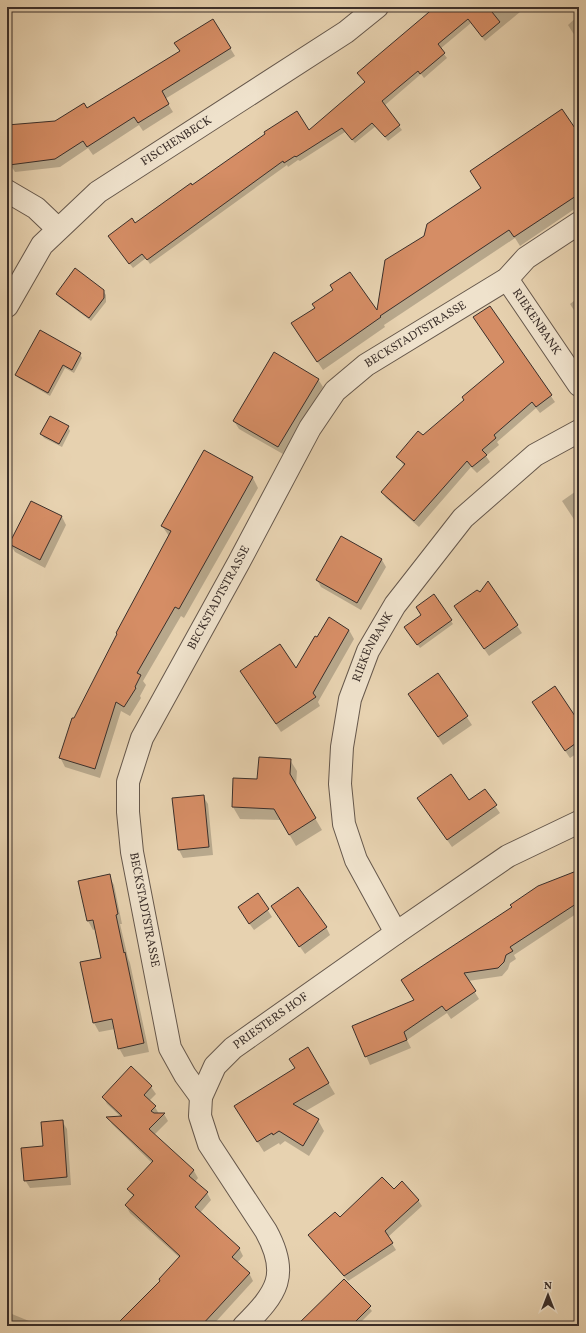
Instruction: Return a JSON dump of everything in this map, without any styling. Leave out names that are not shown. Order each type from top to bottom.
[{"type":"street","name":"FISCHENBECK","points":[[7,306],[42,245],[98,192],[346,32],[377,7]]},
{"type":"street","points":[[7,191],[36,208],[58,229]]},
{"type":"street","name":"BECKSTADTSTRASSE","points":[[201,1097],[184,1075],[170,1048],[132,852],[128,812],[128,782],[142,738],[239,562],[310,428],[336,390],[366,365],[507,279],[526,258],[579,223]]},
{"type":"street","name":"RIEKENBANK","points":[[507,279],[579,384]]},
{"type":"street","name":"RIEKENBANK","points":[[396,933],[356,860],[344,824],[340,784],[342,747],[350,699],[368,652],[395,605],[463,518],[535,455],[579,431]]},
{"type":"street","name":"PRIESTERS HOF","points":[[244,1326],[264,1307],[272,1294],[278,1280],[278,1263],[274,1246],[266,1231],[208,1144],[200,1116],[201,1097],[216,1066],[233,1048],[508,856],[579,822]]},
{"type":"building","points":[[435,7],[488,7],[500,22],[482,37],[468,19],[438,44],[445,53],[420,74],[418,71],[382,101],[400,125],[385,137],[372,123],[352,140],[342,128],[296,157],[295,156],[284,163],[283,161],[147,260],[142,254],[129,264],[108,236],[132,218],[135,223],[191,183],[192,185],[265,134],[264,132],[297,111],[309,130],[365,82],[357,73]]},
{"type":"building","points":[[213,19],[231,48],[162,91],[169,104],[138,123],[134,117],[87,147],[83,141],[55,159],[9,165],[7,125],[55,121],[84,103],[87,108],[180,51],[174,43]]},
{"type":"building","points":[[562,109],[579,134],[579,194],[514,237],[509,230],[380,316],[381,317],[317,362],[291,323],[315,308],[312,304],[333,290],[330,285],[350,272],[377,310],[385,260],[424,236],[427,224],[481,188],[470,171]]},
{"type":"building","points":[[75,268],[104,290],[104,298],[89,318],[56,294]]},
{"type":"building","points":[[490,306],[552,395],[536,407],[532,402],[494,435],[496,438],[482,450],[487,455],[472,467],[467,461],[414,521],[381,492],[405,464],[396,457],[418,431],[423,435],[464,400],[462,397],[504,362],[473,317]]},
{"type":"building","points":[[40,330],[81,353],[72,370],[63,365],[48,393],[15,375]]},
{"type":"building","points":[[274,352],[319,379],[278,447],[233,421]]},
{"type":"building","points":[[50,416],[69,426],[59,444],[40,434]]},
{"type":"building","points":[[204,450],[253,477],[179,609],[175,607],[137,673],[141,675],[135,687],[136,688],[124,707],[116,702],[95,769],[59,758],[72,718],[74,718],[117,634],[116,633],[171,531],[161,526]]},
{"type":"building","points":[[31,501],[62,516],[40,560],[9,544]]},
{"type":"building","points":[[341,536],[382,559],[357,603],[316,580]]},
{"type":"building","points":[[488,581],[518,625],[484,649],[454,606],[477,590],[480,592]]},
{"type":"building","points":[[434,594],[452,620],[417,645],[404,627],[421,615],[416,607]]},
{"type":"building","points":[[329,617],[349,630],[313,693],[316,697],[276,724],[240,671],[280,644],[296,668],[315,636],[317,637]]},
{"type":"building","points":[[438,673],[468,716],[438,737],[408,694]]},
{"type":"building","points":[[555,686],[579,722],[579,741],[565,751],[532,702]]},
{"type":"building","points":[[259,757],[291,759],[290,774],[316,818],[289,835],[274,809],[232,807],[233,778],[257,779]]},
{"type":"building","points":[[451,774],[469,800],[485,789],[497,805],[447,840],[417,798]]},
{"type":"building","points":[[204,795],[209,847],[178,850],[172,798]]},
{"type":"building","points":[[579,870],[579,902],[510,947],[513,951],[506,955],[504,962],[498,968],[464,973],[476,991],[446,1011],[442,1006],[404,1032],[407,1040],[365,1057],[352,1026],[414,1000],[401,980],[512,907],[510,905],[538,886]]},
{"type":"building","points":[[110,874],[118,914],[116,915],[144,1043],[118,1049],[112,1019],[93,1023],[80,962],[101,958],[93,920],[87,921],[78,881]]},
{"type":"building","points":[[298,887],[327,927],[299,947],[271,906]]},
{"type":"building","points":[[258,893],[269,909],[249,924],[238,907]]},
{"type":"building","points":[[308,1047],[329,1083],[293,1104],[319,1119],[303,1146],[279,1131],[273,1135],[272,1133],[257,1142],[234,1106],[295,1068],[289,1059]]},
{"type":"building","points":[[131,1066],[152,1086],[144,1095],[156,1106],[151,1111],[154,1113],[165,1113],[149,1129],[194,1170],[189,1176],[208,1192],[195,1207],[240,1248],[232,1257],[250,1273],[201,1326],[115,1326],[160,1281],[159,1279],[180,1256],[125,1205],[134,1195],[127,1189],[153,1161],[106,1117],[122,1116],[102,1097]]},
{"type":"building","points":[[63,1120],[67,1177],[24,1181],[21,1148],[43,1146],[41,1122]]},
{"type":"building","points":[[382,1177],[394,1189],[402,1181],[419,1200],[385,1231],[393,1243],[344,1276],[308,1235],[335,1212],[340,1217]]},
{"type":"building","points":[[344,1279],[371,1306],[351,1326],[296,1326]]}]
